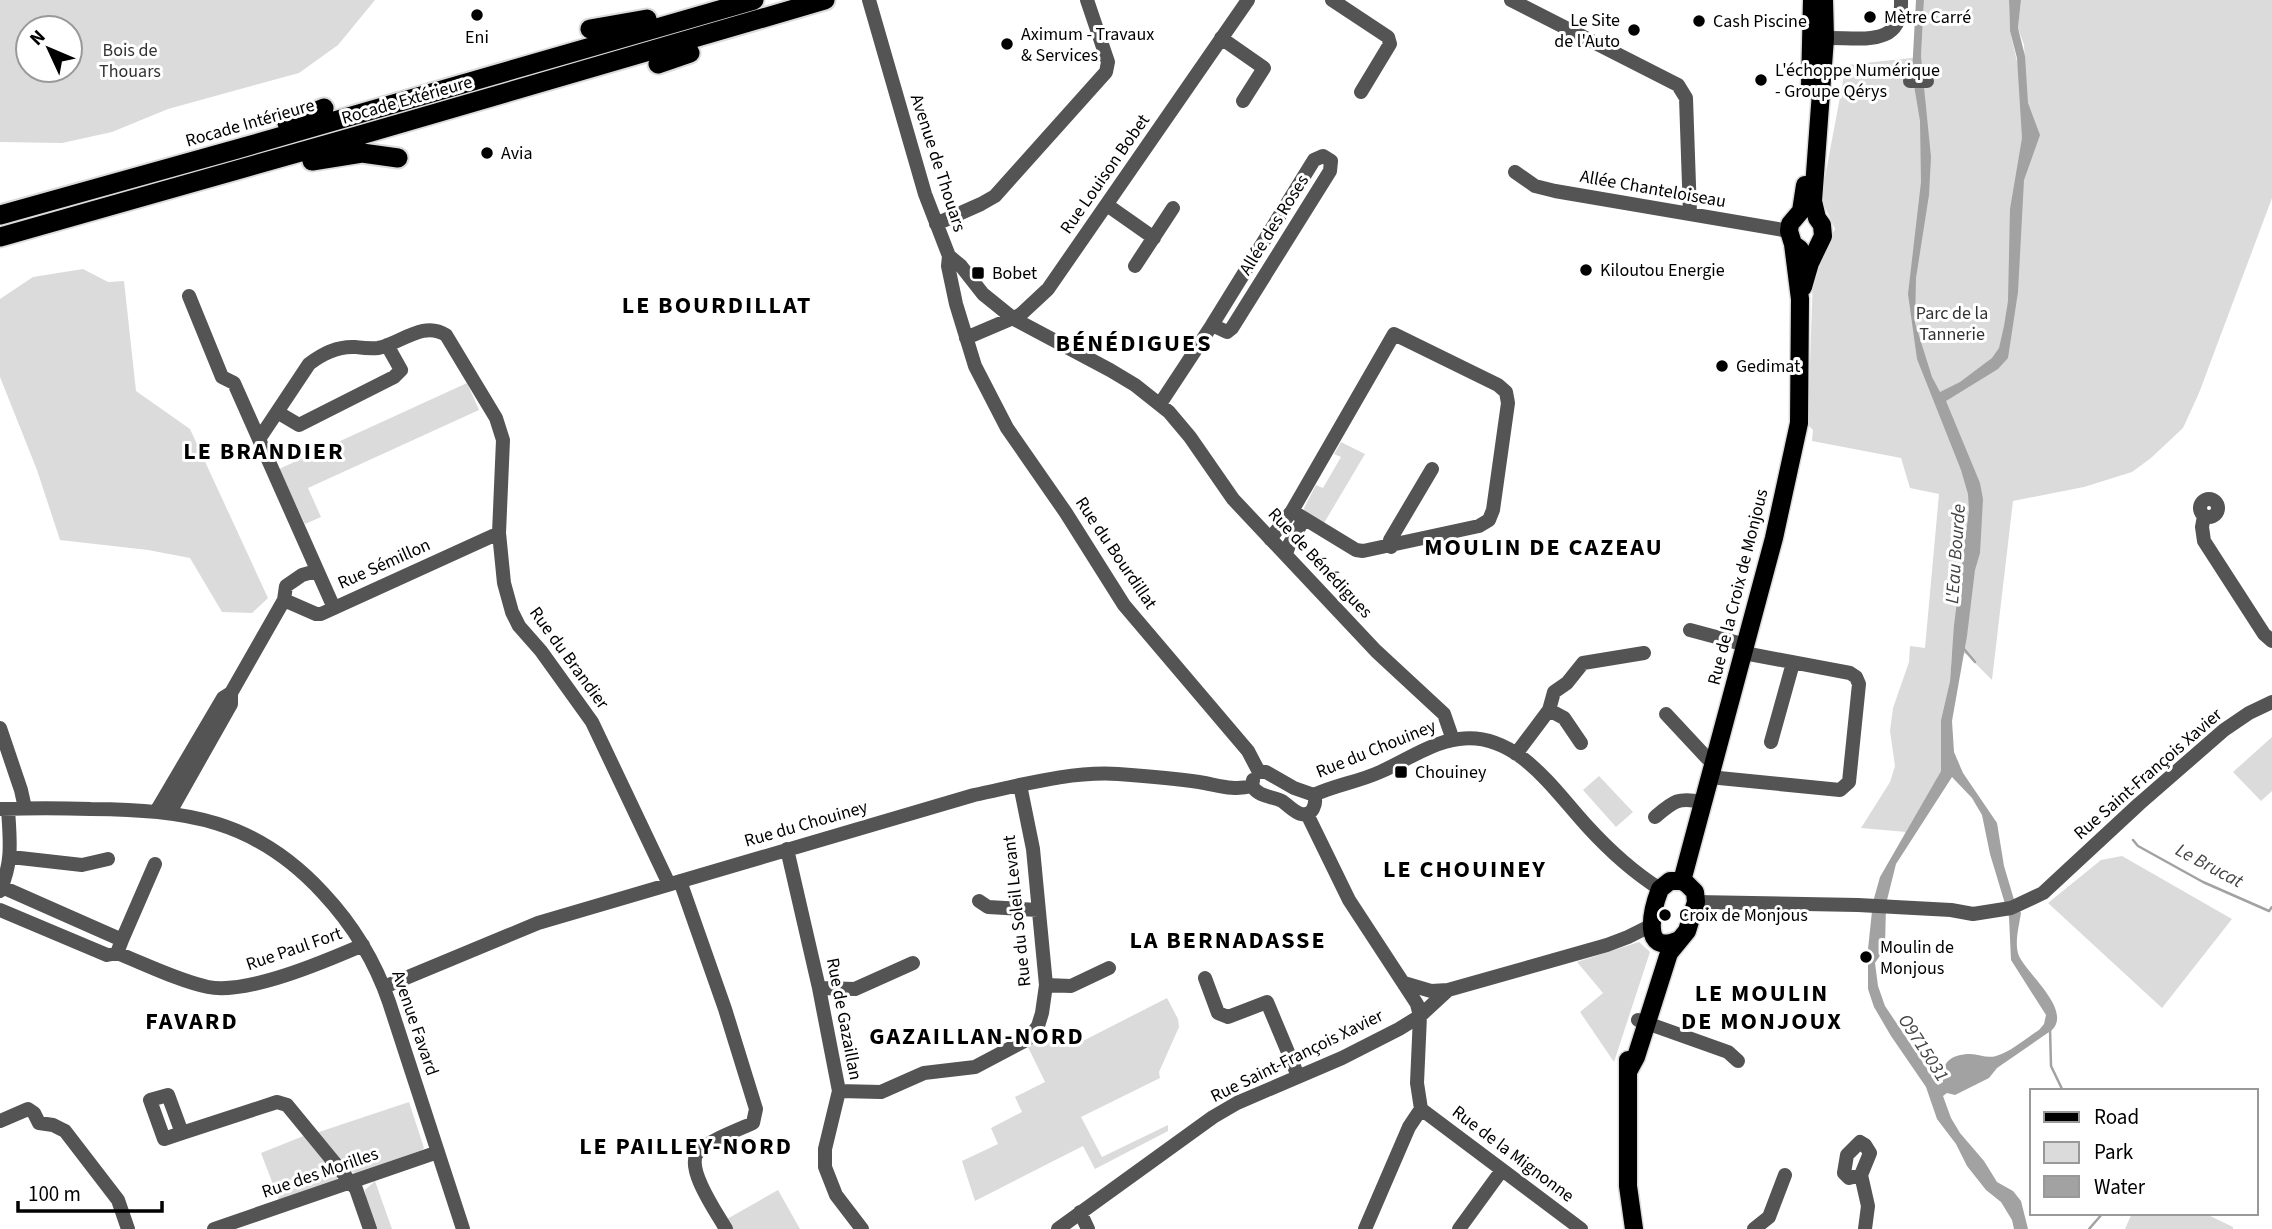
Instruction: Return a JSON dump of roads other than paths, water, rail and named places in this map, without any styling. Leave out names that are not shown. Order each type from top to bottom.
[{"type":"highway","points":[[590,29],[611,27],[700,5],[734,0]]},
{"type":"highway","name":"Rocade Intérieure","points":[[0,215],[754,0]]},
{"type":"highway","name":"Rocade Extérieure","points":[[0,237],[825,0]]},
{"type":"highway","points":[[658,64],[716,44],[737,26]]},
{"type":"highway","points":[[237,149],[285,124],[324,108]]},
{"type":"highway","points":[[240,170],[268,172],[324,158],[362,153],[398,158]]},
{"type":"main road","points":[[1808,217],[1790,224],[1791,238],[1806,250],[1821,242],[1823,231],[1808,217],[1804,200],[1812,0]]},
{"type":"main road","points":[[1808,217],[1813,201],[1825,38],[1824,0]]},
{"type":"main road","name":"Rue de la Croix de Monjous","points":[[1682,881],[1774,538],[1799,423],[1800,299],[1791,238]]},
{"type":"main road","name":"Rue de la Croix de Monjous","points":[[1800,299],[1817,246]]},
{"type":"main road","points":[[1634,1229],[1628,1176],[1629,1070],[1659,950],[1654,932],[1660,889],[1670,881],[1682,881],[1692,887],[1696,902],[1687,931],[1669,953],[1642,1021]]},
{"type":"main road","points":[[1654,932],[1667,943],[1679,940]]},
{"type":"street","name":"Avenue de Thouars","points":[[869,0],[936,223],[949,256],[947,266],[966,338]]},
{"type":"street","points":[[936,223],[981,204],[995,195],[1106,72],[1108,62],[1087,0]]},
{"type":"street","name":"Rue Louison Bobet","points":[[966,338],[1014,319],[1048,289],[1248,0]]},
{"type":"street","points":[[1332,0],[1388,37],[1390,44],[1361,92]]},
{"type":"street","points":[[1511,0],[1678,85],[1686,98],[1690,214]]},
{"type":"street","points":[[1812,52],[1825,38],[1885,35],[1894,30],[1900,22],[1901,0]]},
{"type":"street","points":[[1221,38],[1268,63],[1243,101]]},
{"type":"street","points":[[1910,81],[1927,81]]},
{"type":"street","name":"Allée des Roses","points":[[1160,404],[1314,160],[1323,156],[1331,161],[1331,171],[1232,328],[1227,332],[1212,325]]},
{"type":"street","name":"Allée Chanteloiseau","points":[[1515,172],[1535,186],[1555,191],[1690,214],[1791,238]]},
{"type":"street","points":[[1107,205],[1154,238]]},
{"type":"street","points":[[1135,266],[1173,208]]},
{"type":"street","name":"Rue de Bénédigues","points":[[949,256],[961,265],[984,294],[1014,319],[1110,370],[1160,404],[1191,437],[1225,489],[1270,539],[1376,651],[1444,714],[1453,740]]},
{"type":"street","points":[[190,296],[222,377],[234,383],[334,608]]},
{"type":"street","name":"Rue du Brandier","points":[[387,345],[425,330],[440,331],[446,335],[496,418],[503,440],[499,533],[504,583],[512,612],[519,626],[541,651],[592,722],[674,883],[725,1009],[756,1109],[752,1123],[696,1154],[694,1171],[726,1229]]},
{"type":"street","points":[[1286,554],[1298,515],[1394,334],[1506,391],[1508,403],[1493,510],[1489,520],[1479,526],[1369,551],[1356,550],[1298,515]]},
{"type":"street","name":"Rue du Bourdillat","points":[[966,338],[975,366],[993,405],[1124,605],[1248,751],[1259,772]]},
{"type":"street","points":[[259,439],[277,412],[309,365],[319,356],[341,348],[373,349],[387,345],[401,370],[394,377],[299,425],[277,412]]},
{"type":"street","points":[[1391,547],[1390,540],[1432,469]]},
{"type":"street","points":[[1270,539],[1298,515]]},
{"type":"street","points":[[2204,516],[2204,541],[2264,634],[2272,641]]},
{"type":"street","name":"Rue Sémillon","points":[[284,600],[316,614],[499,533]]},
{"type":"street","points":[[164,811],[232,704],[231,693],[284,600],[286,586],[316,571]]},
{"type":"street","points":[[1665,714],[1707,758],[1712,769],[1840,790],[1847,786],[1858,681],[1850,673],[1793,663],[1690,630]]},
{"type":"street","points":[[1516,754],[1549,710],[1554,692],[1567,683],[1583,663],[1644,653]]},
{"type":"street","points":[[1772,742],[1793,663]]},
{"type":"street","name":"Rue Saint-François Xavier","points":[[1696,902],[1858,905],[1951,910],[1973,914],[2021,901],[2043,893],[2224,730],[2272,702]]},
{"type":"street","points":[[1549,710],[1564,718],[1581,743]]},
{"type":"street","points":[[0,728],[25,808]]},
{"type":"street","points":[[1453,740],[1485,740],[1504,746],[1516,754],[1547,780],[1611,849],[1660,889]]},
{"type":"street","name":"Rue du Chouiney","points":[[1314,795],[1378,773],[1453,740]]},
{"type":"street","points":[[1259,772],[1266,772],[1294,788],[1314,795],[1315,804],[1307,814],[1258,793],[1252,786],[1254,777],[1259,772]]},
{"type":"street","name":"Rue du Chouiney","points":[[384,987],[538,923],[953,801],[1020,785],[1060,777],[1116,774],[1201,782],[1234,789],[1252,786]]},
{"type":"street","name":"Rue du Soleil Levant","points":[[839,1091],[881,1092],[924,1073],[967,1069],[1028,1039],[1035,1032],[1042,1013],[1045,985],[1032,849],[1020,785]]},
{"type":"street","points":[[1655,817],[1673,802],[1685,798],[1702,802]]},
{"type":"street","points":[[1,889],[9,872],[10,857],[4,809]]},
{"type":"street","name":"Avenue Favard","points":[[4,809],[164,811],[218,823],[268,845],[295,864],[340,910],[384,987],[463,1229]]},
{"type":"street","points":[[1307,814],[1349,900],[1418,1004],[1420,1016],[1417,1083],[1421,1110],[1409,1126],[1365,1229]]},
{"type":"street","name":"Rue de Gazaillan","points":[[787,849],[839,1091],[825,1149],[825,1167],[836,1195],[862,1229]]},
{"type":"street","points":[[10,857],[82,865],[108,859]]},
{"type":"street","points":[[120,946],[155,864]]},
{"type":"street","name":"Rue Paul Fort","points":[[1,889],[85,923],[120,946],[208,987],[232,989],[259,983],[362,945]]},
{"type":"street","points":[[979,901],[988,907],[1038,910]]},
{"type":"street","points":[[33,924],[41,904]]},
{"type":"street","name":"Rue Paul Fort","points":[[0,910],[107,955],[120,946]]},
{"type":"street","points":[[76,943],[85,923]]},
{"type":"street","name":"Rue Saint-François Xavier","points":[[1404,983],[1431,991],[1448,990],[1628,937],[1654,932]]},
{"type":"street","points":[[819,988],[855,989],[913,963]]},
{"type":"street","points":[[1045,985],[1071,986],[1109,968]]},
{"type":"street","points":[[1205,978],[1218,1013],[1228,1017],[1267,1002],[1298,1076]]},
{"type":"street","name":"Rue Saint-François Xavier","points":[[1058,1229],[1213,1117],[1237,1103],[1342,1058],[1420,1016],[1448,990]]},
{"type":"street","points":[[1642,1021],[1728,1052],[1738,1061]]},
{"type":"street","points":[[181,1133],[282,1102],[356,1189],[370,1229]]},
{"type":"street","points":[[0,1121],[28,1109],[34,1113],[38,1123],[65,1131],[118,1200],[128,1229]]},
{"type":"street","name":"Rue de la Mignonne","points":[[1421,1110],[1581,1229]]},
{"type":"street","name":"Rue des Morilles","points":[[214,1229],[438,1152]]},
{"type":"street","points":[[1461,1228],[1502,1170]]},
{"type":"street","points":[[1754,1229],[1769,1217],[1784,1175]]},
{"type":"street","points":[[1861,1175],[1868,1206],[1865,1229]]},
{"type":"street","points":[[1080,1212],[1088,1229]]},
{"type":"water","points":[[1916,0],[1924,0],[1921,57],[1931,157],[1929,195],[1916,278],[1915,323],[1932,377],[1940,392],[1960,382],[1992,358],[1999,348],[2004,326],[2008,301],[2010,209],[2022,138],[2017,58],[2010,31],[2009,0],[2021,0],[2018,28],[2025,56],[2028,103],[2040,135],[2024,180],[2018,292],[2008,358],[1998,369],[1946,401],[1980,483],[1983,499],[1980,553],[1975,570],[1952,721],[1954,752],[1963,773],[1997,823],[2004,866],[2015,903],[2021,913],[2017,941],[2019,956],[2053,1003],[2057,1022],[2052,1030],[1997,1068],[1989,1078],[1955,1095],[1947,1093],[1943,1096],[1960,1133],[1984,1161],[1997,1182],[2013,1191],[2021,1201],[2028,1229],[2014,1229],[2012,1220],[2001,1202],[1986,1190],[1967,1166],[1956,1144],[1937,1119],[1926,1087],[1874,1007],[1868,989],[1868,949],[1873,902],[1880,877],[1941,771],[1941,720],[1950,681],[1954,625],[1969,510],[1968,494],[1961,470],[1917,359],[1908,294],[1921,182],[1920,121],[1912,73]],"holes":[[[1952,777],[1972,798],[1982,815],[1990,854],[2009,917],[2011,960],[2046,1015],[2039,1030],[2002,1054],[1989,1057],[1968,1054],[1951,1059],[1943,1070],[1943,1082],[1938,1085],[1885,1006],[1878,986],[1875,963],[1885,948],[1886,904],[1896,864]]]},
{"type":"waterway","name":"Le Brucat","points":[[1964,649],[1975,662]]},
{"type":"waterway","name":"Le Brucat","points":[[2133,840],[2138,846],[2203,882],[2269,911],[2272,907]]},
{"type":"waterway","name":"L'Eau Bourde","points":[[2050,1029],[2051,1066],[2062,1089]]},
{"type":"waterway","name":"L'Eau Bourde","points":[[2089,1229],[2101,1215]]},
{"type":"place","name":"Eni","points":[[477,15]]},
{"type":"place","name":"Mètre Carré","points":[[1870,17]]},
{"type":"place","name":"Cash Piscine","points":[[1699,21]]},
{"type":"place","name":"Le Site de l'Auto","points":[[1634,30]]},
{"type":"place","name":"Aximum - Travaux & Services","points":[[1007,44]]},
{"type":"place","name":"L'échoppe Numérique - Groupe Qérys","points":[[1761,80]]},
{"type":"place","name":"Avia","points":[[487,153]]},
{"type":"place","name":"Kiloutou Energie","points":[[1586,270]]},
{"type":"place","name":"Bobet","points":[[978,273]]},
{"type":"place","name":"Gedimat","points":[[1722,366]]},
{"type":"place","name":"Chouiney","points":[[1401,772]]},
{"type":"place","name":"Croix de Monjous","points":[[1665,915]]},
{"type":"place","name":"Moulin de Monjous","points":[[1866,957]]},
{"type":"district","name":"LE BOURDILLAT","points":[[717,305]]},
{"type":"district","name":"BÉNÉDIGUES","points":[[1134,343]]},
{"type":"district","name":"LE BRANDIER","points":[[264,451]]},
{"type":"district","name":"MOULIN DE CAZEAU","points":[[1544,547]]},
{"type":"district","name":"LE CHOUINEY","points":[[1465,869]]},
{"type":"district","name":"LA BERNADASSE","points":[[1228,940]]},
{"type":"district","name":"LE MOULIN DE MONJOUX","points":[[1762,1007]]},
{"type":"district","name":"FAVARD","points":[[192,1021]]},
{"type":"district","name":"GAZAILLAN-NORD","points":[[977,1036]]},
{"type":"district","name":"LE PAILLEY-NORD","points":[[686,1146]]},
{"type":"park label","name":"Bois de Thouars","points":[[130,60]]},
{"type":"park label","name":"Parc de la Tannerie","points":[[1952,323]]},
{"type":"water label","name":"O9715031","points":[[1923,1048]]}]
